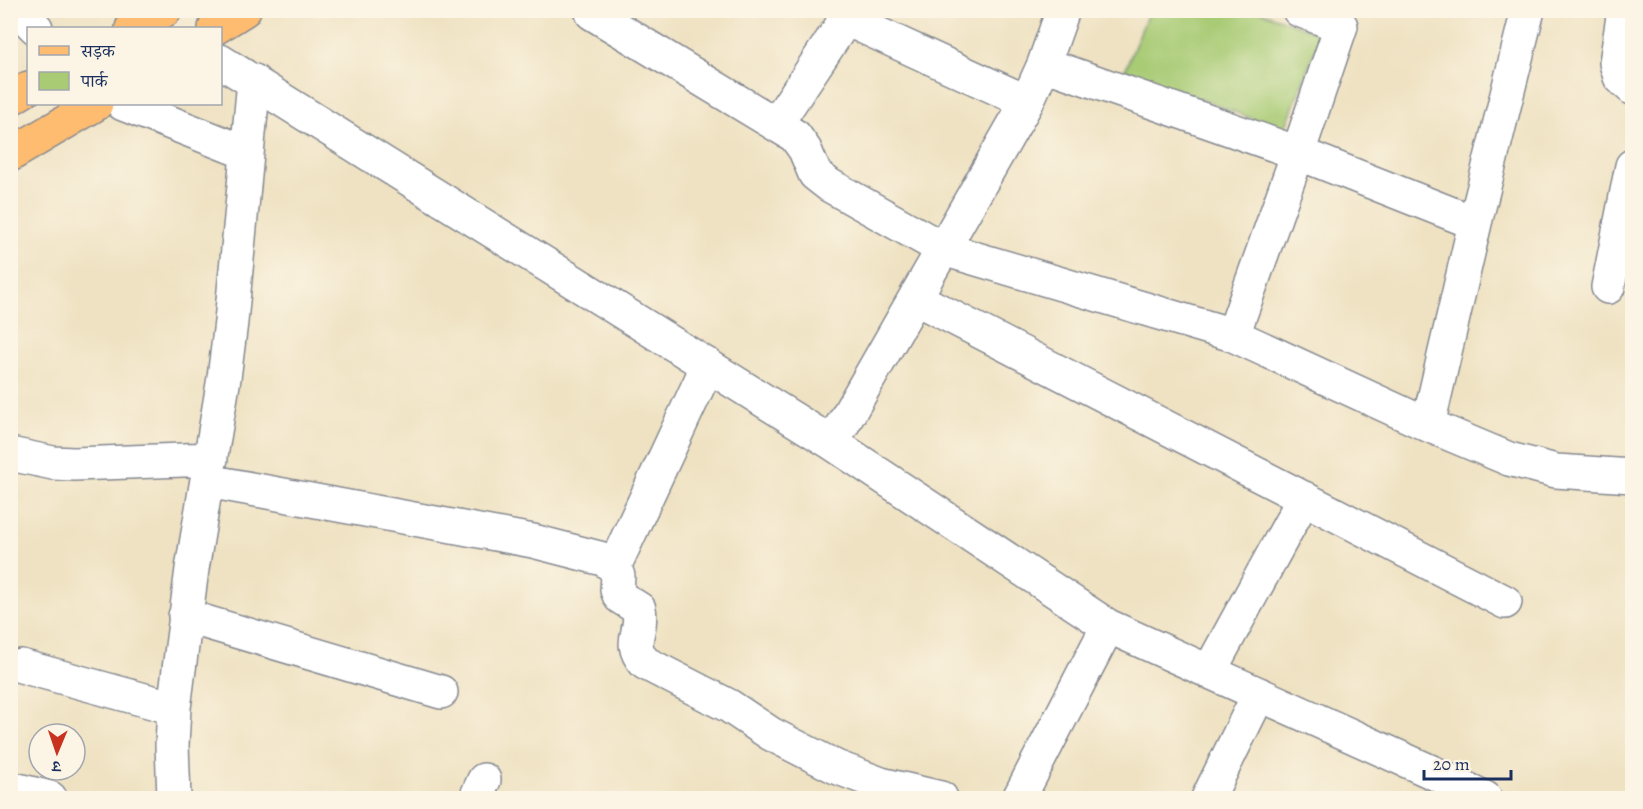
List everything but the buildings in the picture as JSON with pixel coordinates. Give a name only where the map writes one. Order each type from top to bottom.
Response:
[{"type":"main road","points":[[217,27],[244,10]]},
{"type":"main road","points":[[10,99],[27,89]]},
{"type":"main road","points":[[10,155],[94,105]]},
{"type":"street","points":[[18,10],[35,27]]},
{"type":"street","points":[[832,443],[1027,102],[1044,64],[1063,10]]},
{"type":"street","points":[[1233,335],[1344,18],[1299,10]]},
{"type":"street","points":[[1428,425],[1528,10]]},
{"type":"street","points":[[1624,10],[1616,63],[1620,77],[1632,88]]},
{"type":"street","points":[[592,13],[795,136],[805,150],[815,174],[829,185],[943,249],[1233,335],[1428,425],[1509,459],[1556,471],[1632,476]]},
{"type":"street","points":[[776,124],[843,15],[1027,102]]},
{"type":"street","points":[[222,62],[832,443],[1108,626],[1259,694],[1432,786],[1485,798]]},
{"type":"street","points":[[1044,64],[1298,153],[1475,223]]},
{"type":"street","points":[[174,798],[172,745],[174,708],[185,616],[224,378],[254,81]]},
{"type":"street","points":[[126,105],[247,153]]},
{"type":"street","points":[[1608,287],[1632,166]]},
{"type":"street","points":[[915,298],[1505,602]]},
{"type":"street","points":[[614,567],[708,365]]},
{"type":"street","points":[[10,454],[53,463],[209,470],[532,541],[603,560],[614,567],[618,576],[617,590],[620,597],[639,609],[640,618],[635,647],[645,663],[729,706],[771,734],[836,767],[881,784],[941,798]]},
{"type":"street","points":[[1209,672],[1304,498]]},
{"type":"street","points":[[185,616],[441,692]]},
{"type":"street","points":[[1019,798],[1108,626]]},
{"type":"street","points":[[21,666],[174,708]]},
{"type":"street","points":[[1208,798],[1259,694]]},
{"type":"street","points":[[10,788],[50,798]]},
{"type":"green space","points":[[1149,11],[1259,11],[1321,34],[1284,131],[1125,70]]}]
